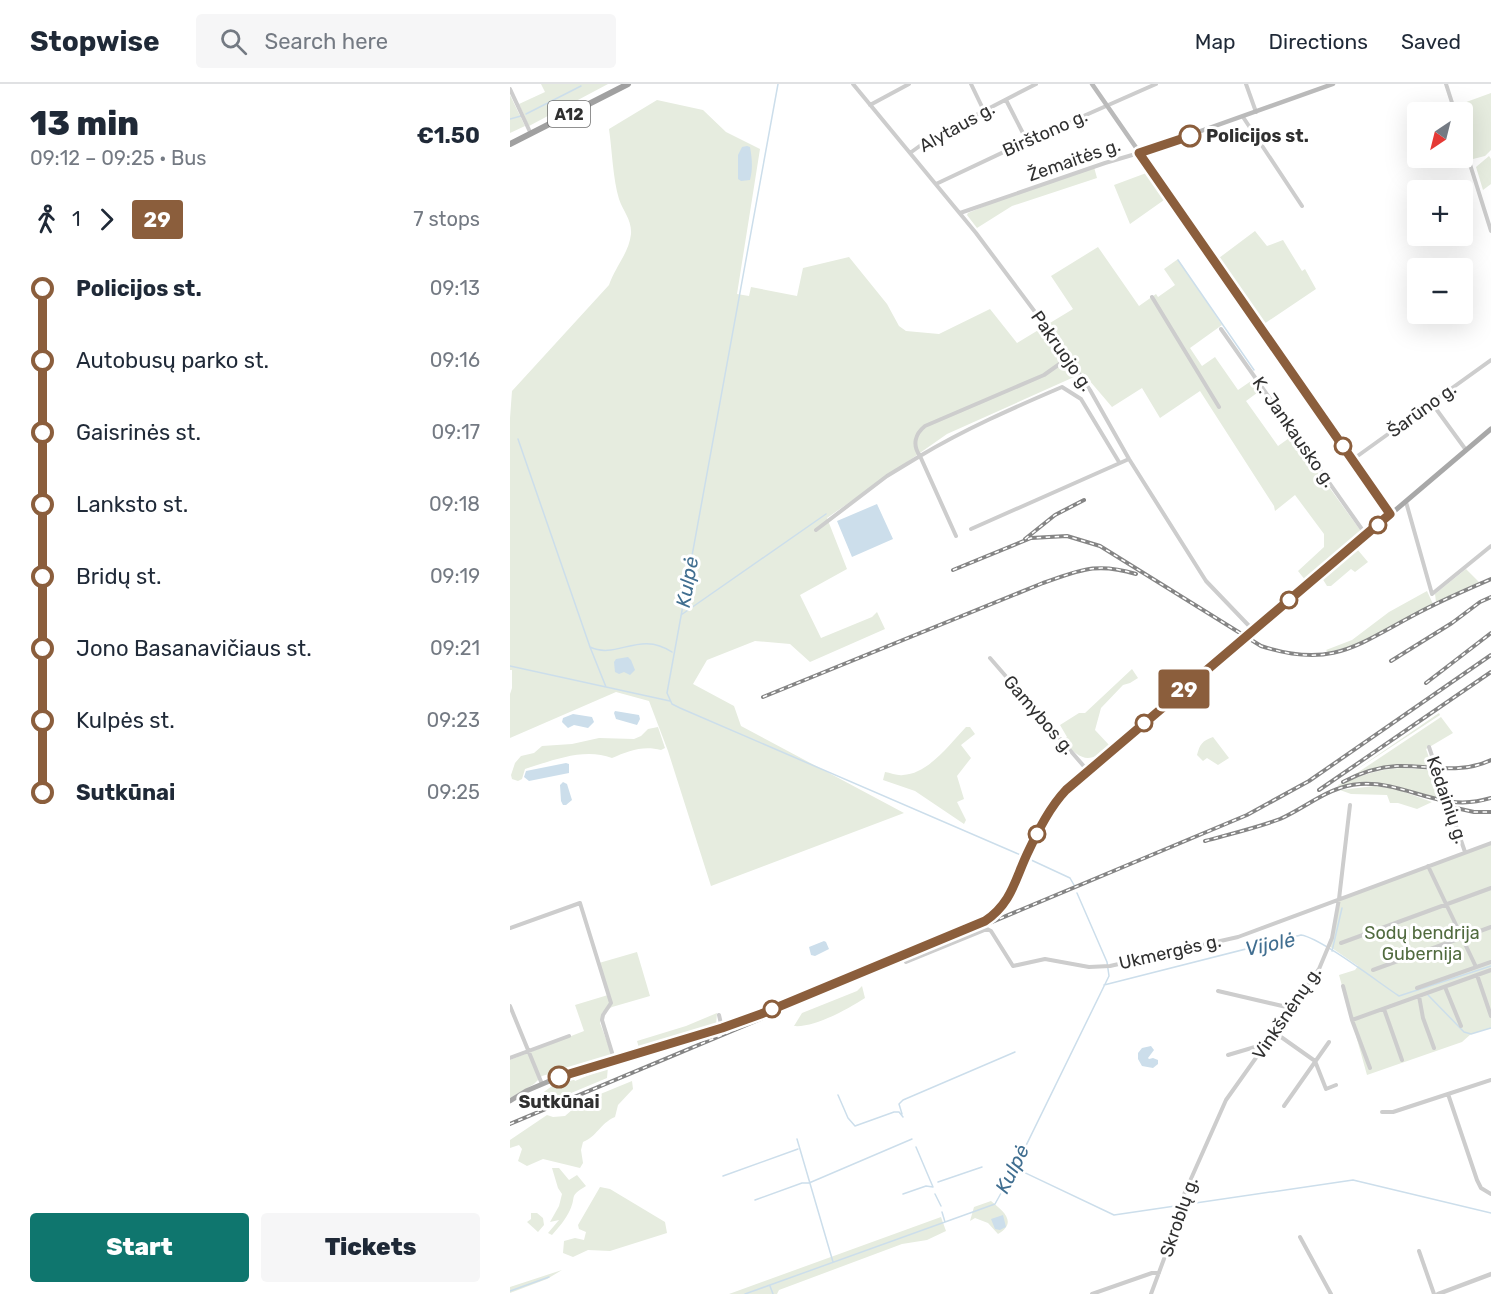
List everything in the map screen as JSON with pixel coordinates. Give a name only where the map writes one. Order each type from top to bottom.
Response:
[{"type":"highway","name":"A12","points":[[510,144],[628,84]]},
{"type":"main road","points":[[1092,84],[1390,514]]},
{"type":"main road","name":"Žemaitės g.","points":[[1139,153],[1333,84]]},
{"type":"main road","points":[[510,1101],[542,1084],[614,1059],[722,1028],[761,1014],[985,921],[996,914],[1009,897],[1028,851],[1055,802],[1088,771],[1491,429]]},
{"type":"street","name":"Pakruojo g.","points":[[853,84],[960,213],[1068,358],[1090,390],[1129,459],[1206,581],[1253,630]]},
{"type":"street","points":[[870,105],[909,84]]},
{"type":"street","points":[[971,84],[984,111]]},
{"type":"street","name":"Alytaus g.","points":[[910,153],[928,140],[1036,84]]},
{"type":"street","name":"Birštono g.","points":[[936,184],[1156,84]]},
{"type":"street","points":[[1246,84],[1256,112]]},
{"type":"street","points":[[1446,84],[1452,102]]},
{"type":"street","points":[[510,89],[531,134]]},
{"type":"street","points":[[1006,100],[1027,141]]},
{"type":"street","points":[[1243,117],[1302,206]]},
{"type":"street","name":"Žemaitės g.","points":[[960,213],[1139,153]]},
{"type":"street","points":[[1471,168],[1491,231]]},
{"type":"street","points":[[1152,297],[1219,407]]},
{"type":"street","name":"K. Jankausko g.","points":[[1221,329],[1366,535]]},
{"type":"street","points":[[956,536],[915,447],[919,432],[925,426],[1044,375],[1068,358]]},
{"type":"street","name":"Šarūno g.","points":[[1352,460],[1491,360]]},
{"type":"street","points":[[816,530],[887,476],[951,437],[1062,387],[1081,399],[1119,462]]},
{"type":"street","points":[[1431,402],[1467,450]]},
{"type":"street","points":[[971,529],[1129,459]]},
{"type":"street","points":[[1406,501],[1432,594],[1491,546]]},
{"type":"street","name":"Gamybos g.","points":[[990,658],[1088,771]]},
{"type":"street","name":"Kėdainių g.","points":[[1429,747],[1465,852]]},
{"type":"street","name":"Vinkšnėnų g.","points":[[1209,1140],[1226,1100],[1319,969],[1328,948],[1334,931],[1339,899],[1350,805]]},
{"type":"street","name":"Ukmergės g.","points":[[906,962],[987,929],[991,931],[1013,966],[1045,959],[1089,967],[1108,967],[1238,937],[1491,843]]},
{"type":"street","points":[[1428,866],[1476,967]]},
{"type":"street","points":[[1341,943],[1491,888]]},
{"type":"street","points":[[510,928],[580,903],[611,1003],[602,1020],[614,1059]]},
{"type":"street","points":[[1373,970],[1491,927]]},
{"type":"street","points":[[1417,988],[1491,962]]},
{"type":"street","points":[[1352,1020],[1491,970]]},
{"type":"street","points":[[1477,975],[1491,1016]]},
{"type":"street","points":[[1343,986],[1352,1020],[1370,1068]]},
{"type":"street","points":[[1445,987],[1461,1026]]},
{"type":"street","points":[[1218,991],[1291,1008]]},
{"type":"street","points":[[1423,995],[1423,1018],[1434,1048]]},
{"type":"street","points":[[510,1006],[542,1084]]},
{"type":"street","points":[[1384,1009],[1402,1060]]},
{"type":"street","points":[[719,1015],[722,1028]]},
{"type":"street","points":[[1274,1032],[1315,1061],[1326,1089],[1336,1085]]},
{"type":"street","points":[[510,1058],[569,1036]]},
{"type":"street","points":[[1284,1106],[1329,1042]]},
{"type":"street","points":[[1228,1055],[1266,1044]]},
{"type":"street","points":[[1382,1112],[1393,1112],[1491,1080]]},
{"type":"street","points":[[1448,1094],[1477,1180],[1481,1188],[1491,1194]]},
{"type":"street","name":"Skroblų g.","points":[[1151,1294],[1182,1209],[1182,1199],[1209,1140]]},
{"type":"street","points":[[1300,1237],[1331,1294]]},
{"type":"street","points":[[1419,1251],[1434,1294]]},
{"type":"street","points":[[1092,1294],[1152,1273],[1159,1273]]},
{"type":"street","points":[[1438,1294],[1491,1274]]},
{"type":"green space","points":[[541,84],[608,84],[529,126],[519,104],[545,92]]},
{"type":"green space","points":[[1491,93],[1491,150],[1485,156],[1473,159],[1473,102],[1466,102]]},
{"type":"green space","points":[[510,95],[525,126],[510,133]]},
{"type":"green space","points":[[657,100],[703,110],[726,132],[760,149],[737,294],[749,296],[751,287],[797,296],[803,268],[849,257],[887,304],[899,326],[906,331],[939,334],[990,309],[1017,343],[1073,309],[1051,276],[1098,247],[1139,306],[1175,285],[1164,269],[1178,259],[1222,325],[1190,348],[1202,366],[1215,357],[1238,390],[1254,379],[1261,390],[1246,401],[1278,446],[1292,436],[1363,534],[1306,581],[1298,571],[1324,547],[1324,534],[1295,495],[1275,511],[1274,506],[1200,391],[1160,418],[1142,388],[1112,407],[1083,373],[947,434],[827,518],[847,569],[800,595],[821,638],[872,617],[877,612],[885,629],[810,662],[790,644],[755,641],[707,660],[693,684],[734,706],[741,726],[904,813],[711,886],[668,751],[649,701],[616,692],[510,738],[512,670],[510,670],[510,418],[512,391],[609,285],[625,254],[630,241],[631,229],[617,191],[609,129]]},
{"type":"green space","points":[[1489,156],[1491,184],[1483,190],[1476,167]]},
{"type":"green space","points":[[1094,167],[1097,178],[1012,206],[977,228],[967,215],[1007,197]]},
{"type":"green space","points":[[1149,172],[1159,186],[1164,200],[1130,224],[1114,185]]},
{"type":"green space","points":[[1255,231],[1267,246],[1283,240],[1302,271],[1305,269],[1316,289],[1264,324],[1219,258]]},
{"type":"green space","points":[[1357,549],[1368,562],[1355,572],[1351,569],[1331,586],[1327,586],[1322,578]]},
{"type":"green space","points":[[1466,569],[1479,582],[1436,602],[1435,594]]},
{"type":"green space","points":[[1427,591],[1433,604],[1353,646],[1328,652],[1326,650],[1352,640],[1389,612]]},
{"type":"green space","points":[[1132,669],[1138,678],[1123,685],[1101,708],[1095,730],[1110,746],[1090,758],[1080,756],[1062,741],[1067,737],[1060,725],[1079,713],[1085,713]]},
{"type":"green space","points":[[1439,713],[1440,715],[1350,774]]},
{"type":"green space","points":[[1441,717],[1453,733],[1426,749],[1432,766],[1393,765],[1354,775]]},
{"type":"green space","points":[[658,727],[665,748],[661,750],[642,748],[612,758],[590,754],[568,756],[525,769],[522,779],[518,781],[512,779],[515,763],[521,756],[534,753],[542,746],[572,744],[599,738],[634,739],[648,729]]},
{"type":"green space","points":[[966,727],[970,727],[975,734],[961,745],[971,758],[957,776],[964,799],[957,802],[966,820],[964,824],[915,791],[883,780],[885,772],[901,775],[912,773],[930,764]]},
{"type":"green space","points":[[1213,737],[1229,758],[1218,765],[1207,758],[1203,761],[1197,755],[1202,743]]},
{"type":"green space","points":[[1401,768],[1434,770],[1444,797],[1438,799],[1401,787],[1377,783],[1339,787],[1338,785],[1369,774]]},
{"type":"green space","points":[[1375,786],[1396,789],[1432,802],[1417,809],[1390,803],[1387,795],[1351,794],[1340,790]]},
{"type":"green space","name":"Sodų bendrija Gubernija","points":[[1491,843],[1491,1028],[1471,1034],[1462,1042],[1367,1075],[1339,975],[1355,970],[1358,966],[1329,946],[1339,899]]},
{"type":"green space","points":[[637,952],[650,996],[612,1007],[602,1013],[600,1023],[612,1055],[542,1076],[534,1084],[510,1098],[510,1060],[584,1031],[575,1005],[608,995],[599,963]]},
{"type":"green space","points":[[862,986],[865,998],[821,1021],[794,1026],[802,1013],[857,991]]},
{"type":"green space","points":[[717,1013],[716,1026],[639,1048],[637,1041],[686,1026]]},
{"type":"green space","points":[[608,1067],[607,1078],[552,1101],[528,1107],[526,1105],[565,1079],[572,1076],[575,1081]]},
{"type":"green space","points":[[632,1081],[633,1089],[618,1105],[615,1117],[583,1142],[581,1150],[583,1163],[580,1168],[543,1159],[527,1166],[518,1161],[522,1149],[519,1145],[510,1148],[510,1140],[547,1115],[565,1116],[581,1102]]},
{"type":"green space","points":[[552,1168],[559,1168],[569,1180],[577,1175],[586,1186],[575,1194],[568,1213],[552,1235],[548,1233],[559,1220],[550,1222],[559,1206],[562,1194]]},
{"type":"green space","points":[[600,1187],[610,1189],[665,1222],[667,1233],[610,1251],[588,1250],[573,1257],[563,1253],[564,1241],[575,1238],[584,1240],[586,1232],[579,1229],[578,1225]]},
{"type":"green space","points":[[991,1201],[1004,1213],[1008,1221],[1004,1230],[998,1234],[988,1223],[975,1218],[970,1221],[974,1207]]},
{"type":"green space","points":[[531,1213],[537,1213],[543,1218],[544,1225],[538,1232],[527,1222],[531,1219]]},
{"type":"green space","points":[[941,1217],[946,1231],[927,1240],[902,1244],[779,1290],[777,1294],[729,1294]]},
{"type":"green space","points":[[562,1270],[547,1279],[510,1293],[510,1287]]},
{"type":"water","points":[[742,147],[750,147],[751,176],[750,180],[741,181],[738,179],[738,155]]},
{"type":"water","points":[[877,504],[893,539],[852,557],[837,521]]},
{"type":"water","points":[[628,657],[635,670],[630,675],[615,672],[616,659]]},
{"type":"water","points":[[615,711],[639,715],[640,719],[637,725],[616,719]]},
{"type":"water","points":[[573,714],[592,717],[594,722],[588,728],[574,725],[568,728],[562,722],[563,718]]},
{"type":"water","points":[[569,764],[569,773],[529,781],[524,777],[526,771]]},
{"type":"water","points":[[563,782],[567,784],[572,800],[566,805],[563,805],[561,801],[560,785]]},
{"type":"water","points":[[824,941],[829,949],[815,956],[811,955],[809,947]]},
{"type":"water","points":[[1151,1046],[1154,1050],[1148,1058],[1158,1060],[1158,1064],[1153,1068],[1142,1066],[1138,1059],[1138,1053],[1142,1048]]},
{"type":"water","points":[[1003,1215],[1006,1227],[1000,1230],[995,1229],[991,1219]]},
{"type":"waterway","name":"Kulpė","points":[[778,84],[667,693],[672,704],[680,708],[1023,856]]},
{"type":"waterway","points":[[526,114],[581,86]]},
{"type":"waterway","points":[[510,119],[521,116]]},
{"type":"waterway","points":[[1178,260],[1254,370]]},
{"type":"waterway","points":[[518,439],[606,687]]},
{"type":"waterway","points":[[681,615],[826,514]]},
{"type":"waterway","points":[[590,647],[610,650],[649,644],[672,652]]},
{"type":"waterway","points":[[510,666],[670,701]]},
{"type":"waterway","name":"Kulpė","points":[[1029,859],[1070,878],[1074,885]]},
{"type":"waterway","name":"Kulpė","points":[[745,1294],[995,1204],[1109,976],[1107,962],[1077,893]]},
{"type":"waterway","points":[[1332,951],[1342,908]]},
{"type":"waterway","name":"Vijolė","points":[[1104,985],[1301,935],[1336,952],[1399,996],[1491,966]]},
{"type":"waterway","points":[[1428,995],[1464,1032],[1471,1034],[1491,1028]]},
{"type":"waterway","points":[[902,1114],[899,1104],[903,1100],[1015,1052]]},
{"type":"waterway","points":[[838,1095],[848,1118],[855,1126],[894,1112],[899,1112],[903,1117]]},
{"type":"waterway","points":[[797,1139],[833,1262]]},
{"type":"waterway","points":[[755,1200],[802,1183],[809,1183],[912,1139]]},
{"type":"waterway","points":[[903,1194],[926,1186],[933,1187],[916,1147]]},
{"type":"waterway","points":[[723,1176],[798,1149]]},
{"type":"waterway","points":[[938,1182],[982,1167]]},
{"type":"waterway","points":[[1015,1168],[1114,1215],[1353,1180],[1491,1213]]},
{"type":"waterway","points":[[935,1194],[941,1206]]},
{"type":"waterway","points":[[942,1212],[945,1222]]},
{"type":"waterway","points":[[510,1291],[549,1277]]},
{"type":"waterway","points":[[770,1286],[773,1294]]},
{"type":"railway","points":[[1025,539],[1055,515],[1084,500]]},
{"type":"railway","points":[[953,570],[1031,538],[1067,536],[1100,546],[1261,646],[1286,653],[1307,655],[1326,654],[1360,644],[1434,605],[1491,579]]},
{"type":"railway","points":[[763,697],[1068,574],[1099,568],[1136,574]]},
{"type":"railway","points":[[1391,661],[1491,597]]},
{"type":"railway","points":[[1426,683],[1491,633]]},
{"type":"railway","points":[[510,1124],[1247,815],[1309,781],[1491,655]]},
{"type":"railway","points":[[1319,790],[1491,672]]},
{"type":"railway","points":[[1343,782],[1369,771],[1390,767],[1456,768],[1479,765],[1491,760]]},
{"type":"railway","points":[[1205,841],[1280,819],[1328,793],[1360,784],[1394,787],[1440,800],[1456,802],[1473,802],[1491,798]]},
{"type":"railway","points":[[1456,808],[1474,812],[1491,812]]},
{"type":"bus line","name":"29","points":[[559,1077],[761,1014],[985,921],[996,914],[1009,897],[1028,851],[1055,802],[1066,790],[1390,514],[1139,153],[1190,136]]},
{"type":"place","name":"Policijos st.","points":[[1190,136]]},
{"type":"place","name":"Sutkūnai","points":[[559,1077]]}]
